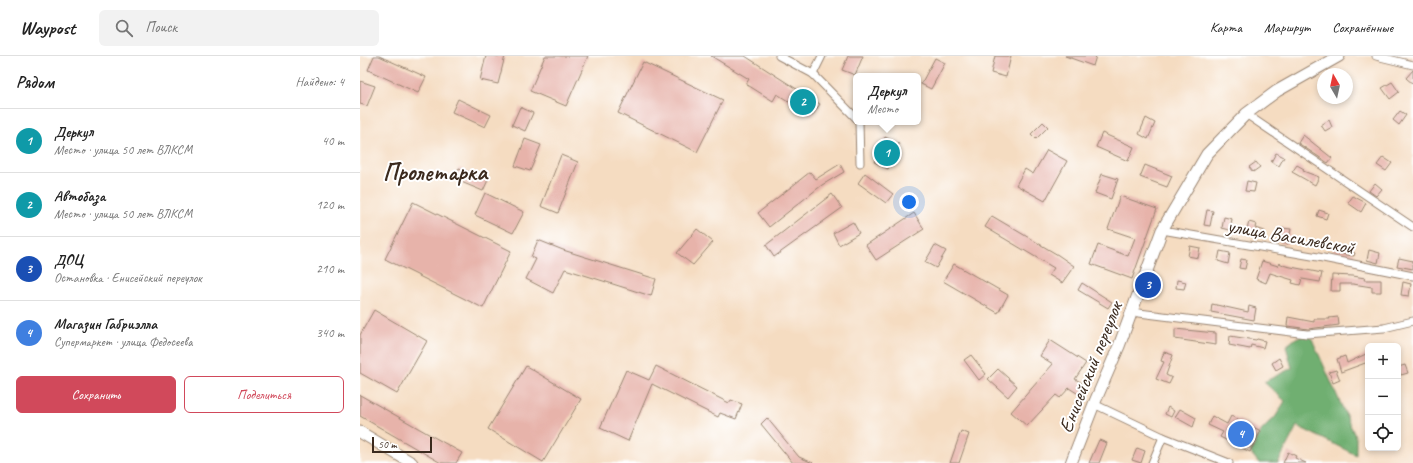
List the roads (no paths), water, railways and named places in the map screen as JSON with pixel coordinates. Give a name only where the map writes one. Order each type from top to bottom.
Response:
[{"type":"main road","name":"Енисейский переулок","points":[[1071,463],[1119,346],[1162,230],[1207,154],[1246,114],[1277,91],[1339,56]]},
{"type":"main road","points":[[360,432],[412,463]]},
{"type":"street","points":[[779,56],[813,74],[853,115]]},
{"type":"street","points":[[813,74],[822,56]]},
{"type":"street","points":[[1376,56],[1413,65]]},
{"type":"street","points":[[1246,114],[1413,227]]},
{"type":"street","points":[[859,125],[860,164]]},
{"type":"street","name":"улица Василевской","points":[[1162,230],[1318,257],[1413,276]]},
{"type":"street","points":[[1131,312],[1306,334],[1384,328],[1413,321]]},
{"type":"street","points":[[1094,404],[1214,460],[1230,463]]},
{"type":"street","points":[[1152,463],[1163,437]]},
{"type":"place","name":"Автобаза","points":[[803,102]]},
{"type":"place","name":"Деркул","points":[[887,153]]},
{"type":"place","name":"ДОЦ","points":[[1148,285]]},
{"type":"place","name":"Магазин Габриэлла","points":[[1241,434]]},
{"type":"district","name":"Пролетарка","points":[[435,172]]}]
